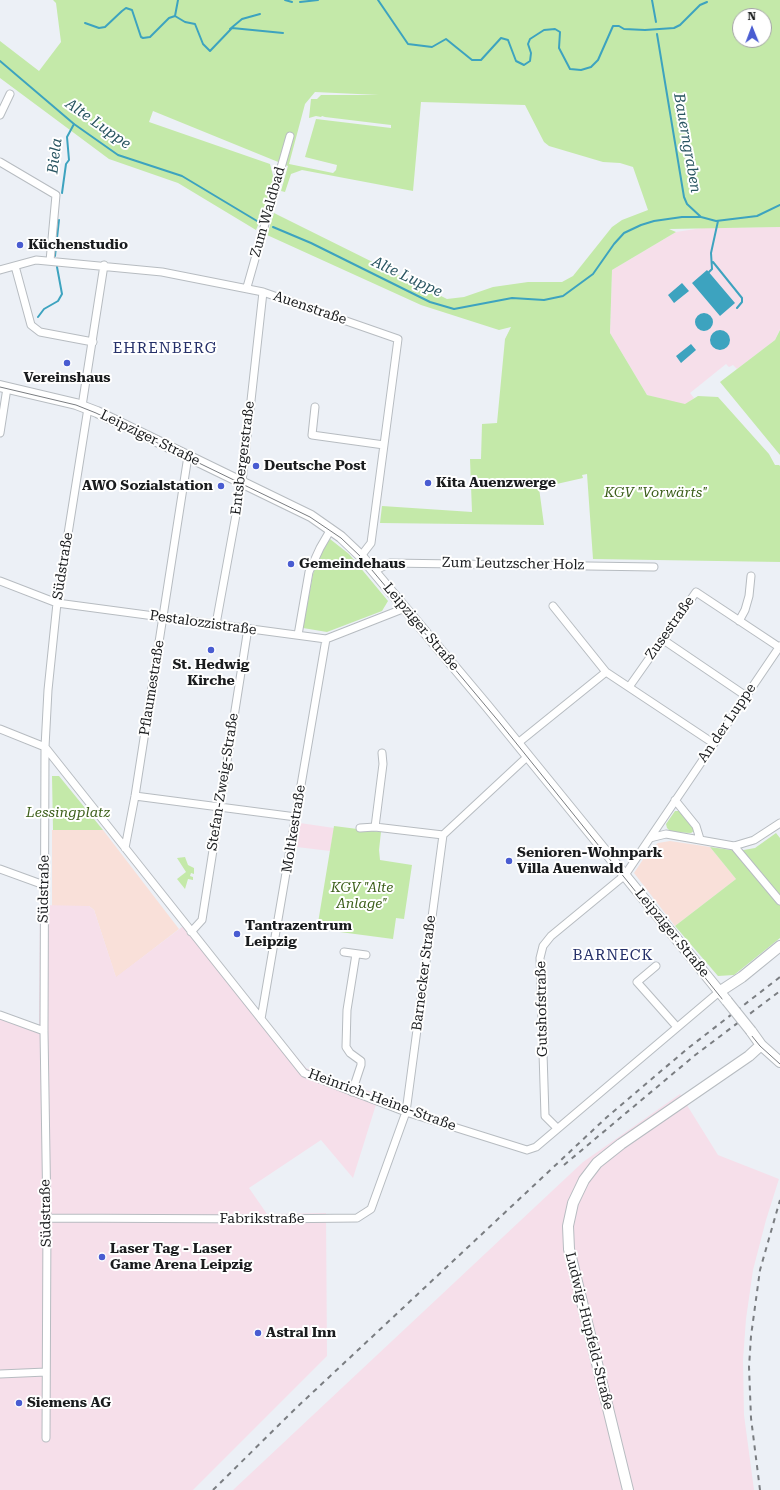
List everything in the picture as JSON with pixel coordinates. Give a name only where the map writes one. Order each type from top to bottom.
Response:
[{"type":"street","points":[[0,116],[10,94]]},
{"type":"street","name":"Zum Waldbad","points":[[247,288],[262,230],[290,136]]},
{"type":"street","points":[[0,162],[56,195],[50,261]]},
{"type":"street","name":"Auenstraße","points":[[0,270],[36,260],[104,265],[162,272],[263,292],[398,339],[371,543],[361,556]]},
{"type":"street","name":"Südstraße","points":[[46,1438],[47,1218],[44,1031],[45,747],[48,690],[57,603],[85,407],[92,342],[104,265]]},
{"type":"street","points":[[15,266],[31,325],[40,332],[92,342]]},
{"type":"street","name":"Entsbergerstraße","points":[[216,624],[242,482],[261,298],[263,292]]},
{"type":"street","points":[[0,433],[4,387]]},
{"type":"street","name":"Leipziger Straße","points":[[4,387],[85,407],[311,516],[331,529],[361,556],[405,608],[518,743],[761,1045],[780,1062]]},
{"type":"street","points":[[315,408],[312,435],[384,445]]},
{"type":"street","name":"Pflaumestraße","points":[[125,848],[135,796],[188,456]]},
{"type":"street","points":[[298,635],[309,572],[331,529]]},
{"type":"street","name":"Zum Leutzscher Holz","points":[[374,572],[390,563],[654,567]]},
{"type":"street","points":[[739,621],[745,610],[749,596],[751,576]]},
{"type":"street","name":"Pestalozzistraße","points":[[0,581],[57,603],[326,639],[405,608]]},
{"type":"street","name":"Zusestraße","points":[[629,687],[696,592],[780,647]]},
{"type":"street","points":[[552,606],[606,672],[713,743]]},
{"type":"street","name":"Stefan-Zweig-Straße","points":[[191,932],[202,920],[248,628]]},
{"type":"street","name":"Moltkestraße","points":[[261,1019],[326,639]]},
{"type":"street","points":[[662,639],[746,696]]},
{"type":"street","name":"An der Luppe","points":[[650,838],[713,743],[780,647]]},
{"type":"street","points":[[518,743],[606,672]]},
{"type":"street","name":"Heinrich-Heine-Straße","points":[[0,729],[45,747],[304,1073],[406,1112],[527,1150],[536,1147],[719,992]]},
{"type":"street","points":[[375,827],[383,764],[382,753]]},
{"type":"street","points":[[360,828],[375,827],[443,835],[528,756]]},
{"type":"street","points":[[135,796],[296,817]]},
{"type":"street","points":[[675,800],[696,826],[700,839]]},
{"type":"street","points":[[650,838],[666,834],[734,846],[754,840],[780,823]]},
{"type":"street","name":"Barnecker Straße","points":[[406,1112],[443,835]]},
{"type":"street","name":"Gutshofstraße","points":[[557,1128],[545,1116],[540,958],[543,946],[551,936],[625,875],[650,838]]},
{"type":"street","points":[[734,846],[780,901]]},
{"type":"street","points":[[0,869],[44,885]]},
{"type":"street","points":[[719,992],[742,977],[780,946]]},
{"type":"street","points":[[344,952],[366,955]]},
{"type":"street","points":[[352,1092],[361,1065],[361,1061],[350,1053],[346,1047],[347,1010],[356,954]]},
{"type":"street","points":[[656,966],[637,982],[677,1027]]},
{"type":"street","points":[[0,1015],[44,1031]]},
{"type":"street","name":"Ludwig-Hupfeld-Straße","points":[[628,1490],[568,1249],[568,1226],[573,1203],[584,1180],[602,1159],[749,1056],[761,1045]]},
{"type":"street","name":"Fabrikstraße","points":[[47,1218],[357,1218],[370,1209],[406,1112]]},
{"type":"street","points":[[0,1374],[46,1372]]},
{"type":"shaded area","points":[[780,227],[780,329],[775,340],[737,369],[733,365],[729,367],[726,364],[690,393],[694,398],[685,405],[647,395],[610,333],[612,270],[676,232],[702,228]]},
{"type":"shaded area","points":[[300,823],[334,828],[330,851],[297,847]]},
{"type":"shaded area","points":[[52,830],[103,830],[179,929],[116,978],[94,910],[89,906],[52,906]]},
{"type":"shaded area","points":[[670,841],[710,847],[736,879],[675,926],[634,873],[648,852],[658,843]]},
{"type":"shaded area","points":[[40,905],[89,906],[94,910],[116,977],[186,924],[306,1068],[379,1095],[353,1178],[321,1140],[249,1188],[267,1214],[326,1213],[327,1356],[193,1490],[0,1490],[0,1011],[39,1025]]},
{"type":"shaded area","points":[[680,1094],[718,1155],[779,1179],[766,1220],[753,1270],[746,1319],[743,1360],[744,1415],[754,1490],[233,1490],[583,1162]]},
{"type":"green space","name":"KGV \"Vorwärts\"","points":[[53,0],[780,0],[780,227],[669,229],[676,232],[612,270],[610,333],[647,395],[685,404],[698,396],[718,397],[769,454],[775,465],[780,466],[780,562],[593,559],[587,474],[582,475],[583,478],[539,488],[544,525],[380,523],[382,506],[472,512],[470,459],[481,459],[482,424],[497,423],[505,339],[511,327],[499,330],[421,305],[267,235],[274,213],[447,299],[464,297],[493,287],[528,282],[562,282],[573,276],[612,227],[622,220],[648,210],[633,167],[620,163],[603,162],[549,146],[544,142],[525,105],[421,102],[413,191],[302,170],[291,174],[285,192],[281,191],[288,166],[153,111],[149,122],[270,164],[274,179],[266,206],[256,230],[178,183],[109,159],[0,78],[0,41],[39,71],[61,42],[56,3]],"holes":[[[315,92],[379,95],[321,95],[317,99],[311,99],[309,118],[322,116],[391,125],[391,128],[316,119],[305,157],[337,165],[336,170],[333,173],[289,164],[305,104]]]},
{"type":"green space","points":[[780,330],[780,455],[720,382],[775,340]]},
{"type":"green space","points":[[330,539],[349,554],[388,601],[382,611],[327,632],[303,628],[313,574],[321,554]]},
{"type":"green space","name":"Lessingplatz","points":[[52,776],[59,776],[103,830],[53,830]]},
{"type":"green space","points":[[675,811],[680,811],[694,831],[691,833],[671,832],[667,828],[666,824]]},
{"type":"green space","name":"KGV \"Alte Anlage\"","points":[[334,826],[381,832],[379,850],[380,860],[412,865],[404,919],[396,918],[393,939],[317,929]]},
{"type":"green space","points":[[776,833],[780,838],[780,938],[734,975],[718,976],[675,926],[736,879],[710,847],[738,851],[755,848]]},
{"type":"green space","points":[[185,857],[188,865],[194,868],[194,874],[191,873],[190,876],[193,877],[193,880],[188,879],[185,889],[177,879],[186,872],[177,858]]},
{"type":"water","points":[[707,270],[735,303],[720,316],[692,283]]},
{"type":"water","points":[[682,283],[689,291],[674,303],[668,295]]},
{"type":"water","points":[[700,313],[708,313],[713,318],[711,329],[708,331],[700,331],[695,326],[695,318]]},
{"type":"water","points":[[720,330],[727,333],[730,340],[727,347],[720,350],[713,347],[710,340],[713,333]]},
{"type":"water","points":[[691,344],[696,350],[681,363],[676,356]]},
{"type":"waterway","points":[[175,16],[178,0]]},
{"type":"waterway","points":[[285,0],[292,2]]},
{"type":"waterway","points":[[300,2],[318,0]]},
{"type":"waterway","points":[[378,0],[408,44],[432,47],[446,39],[472,60],[481,60],[501,38],[508,40],[516,61],[524,65],[530,61],[531,53],[528,44],[530,39],[544,30],[555,29],[560,32],[559,48],[570,69],[581,70],[591,67],[598,60],[613,26],[619,26],[624,29],[645,30],[674,28],[680,25],[700,5],[707,2]]},
{"type":"waterway","name":"Bauerngraben","points":[[652,0],[656,22]]},
{"type":"waterway","points":[[85,23],[99,28],[105,27],[126,8],[132,10],[141,37],[143,38],[150,37],[169,18],[175,16],[185,22],[195,24],[203,44],[210,51],[232,28],[283,33]]},
{"type":"waterway","points":[[230,29],[242,19],[260,14]]},
{"type":"waterway","name":"Bauerngraben","points":[[657,34],[684,197],[687,204],[701,217],[716,221],[757,216],[780,205]]},
{"type":"waterway","name":"Alte Luppe","points":[[0,61],[74,124],[118,155],[182,176],[257,221]]},
{"type":"waterway","name":"Biela","points":[[62,193],[66,164],[69,160],[67,137],[74,124]]},
{"type":"waterway","name":"Alte Luppe","points":[[273,227],[311,243],[430,302],[454,309],[512,298],[544,300],[563,296],[593,274],[614,244],[624,233],[654,221],[682,217],[701,217]]},
{"type":"waterway","name":"Biela","points":[[55,256],[59,220]]},
{"type":"waterway","points":[[709,272],[712,269],[711,253],[718,221]]},
{"type":"waterway","points":[[713,262],[742,298],[742,302],[737,308]]},
{"type":"waterway","name":"Biela","points":[[38,317],[44,309],[58,301],[62,294],[57,267]]},
{"type":"tram line","points":[[0,387],[76,405],[96,413],[310,517],[341,538],[361,557],[500,723],[760,1046],[780,1064]]},
{"type":"railway","points":[[213,1490],[295,1409],[607,1117],[687,1049],[780,977]]},
{"type":"railway","points":[[564,1165],[694,1056],[780,991]]},
{"type":"railway","points":[[760,1490],[751,1418],[749,1367],[751,1336],[760,1270],[780,1200]]},
{"type":"place","name":"Küchenstudio","points":[[20,245]]},
{"type":"place","name":"Vereinshaus","points":[[67,363]]},
{"type":"place","name":"Deutsche Post","points":[[256,466]]},
{"type":"place","name":"Kita Auenzwerge","points":[[428,483]]},
{"type":"place","name":"AWO Sozialstation","points":[[221,486]]},
{"type":"place","name":"Gemeindehaus","points":[[291,564]]},
{"type":"place","name":"St. Hedwig Kirche","points":[[211,650]]},
{"type":"place","name":"Senioren-Wohnpark Villa Auenwald","points":[[509,861]]},
{"type":"place","name":"Tantrazentrum Leipzig","points":[[237,934]]},
{"type":"place","name":"Laser Tag - Laser Game Arena Leipzig","points":[[102,1257]]},
{"type":"place","name":"Astral Inn","points":[[258,1333]]},
{"type":"place","name":"Siemens AG","points":[[19,1403]]},
{"type":"district","name":"EHRENBERG","points":[[165,349]]},
{"type":"district","name":"BARNECK","points":[[613,956]]}]
